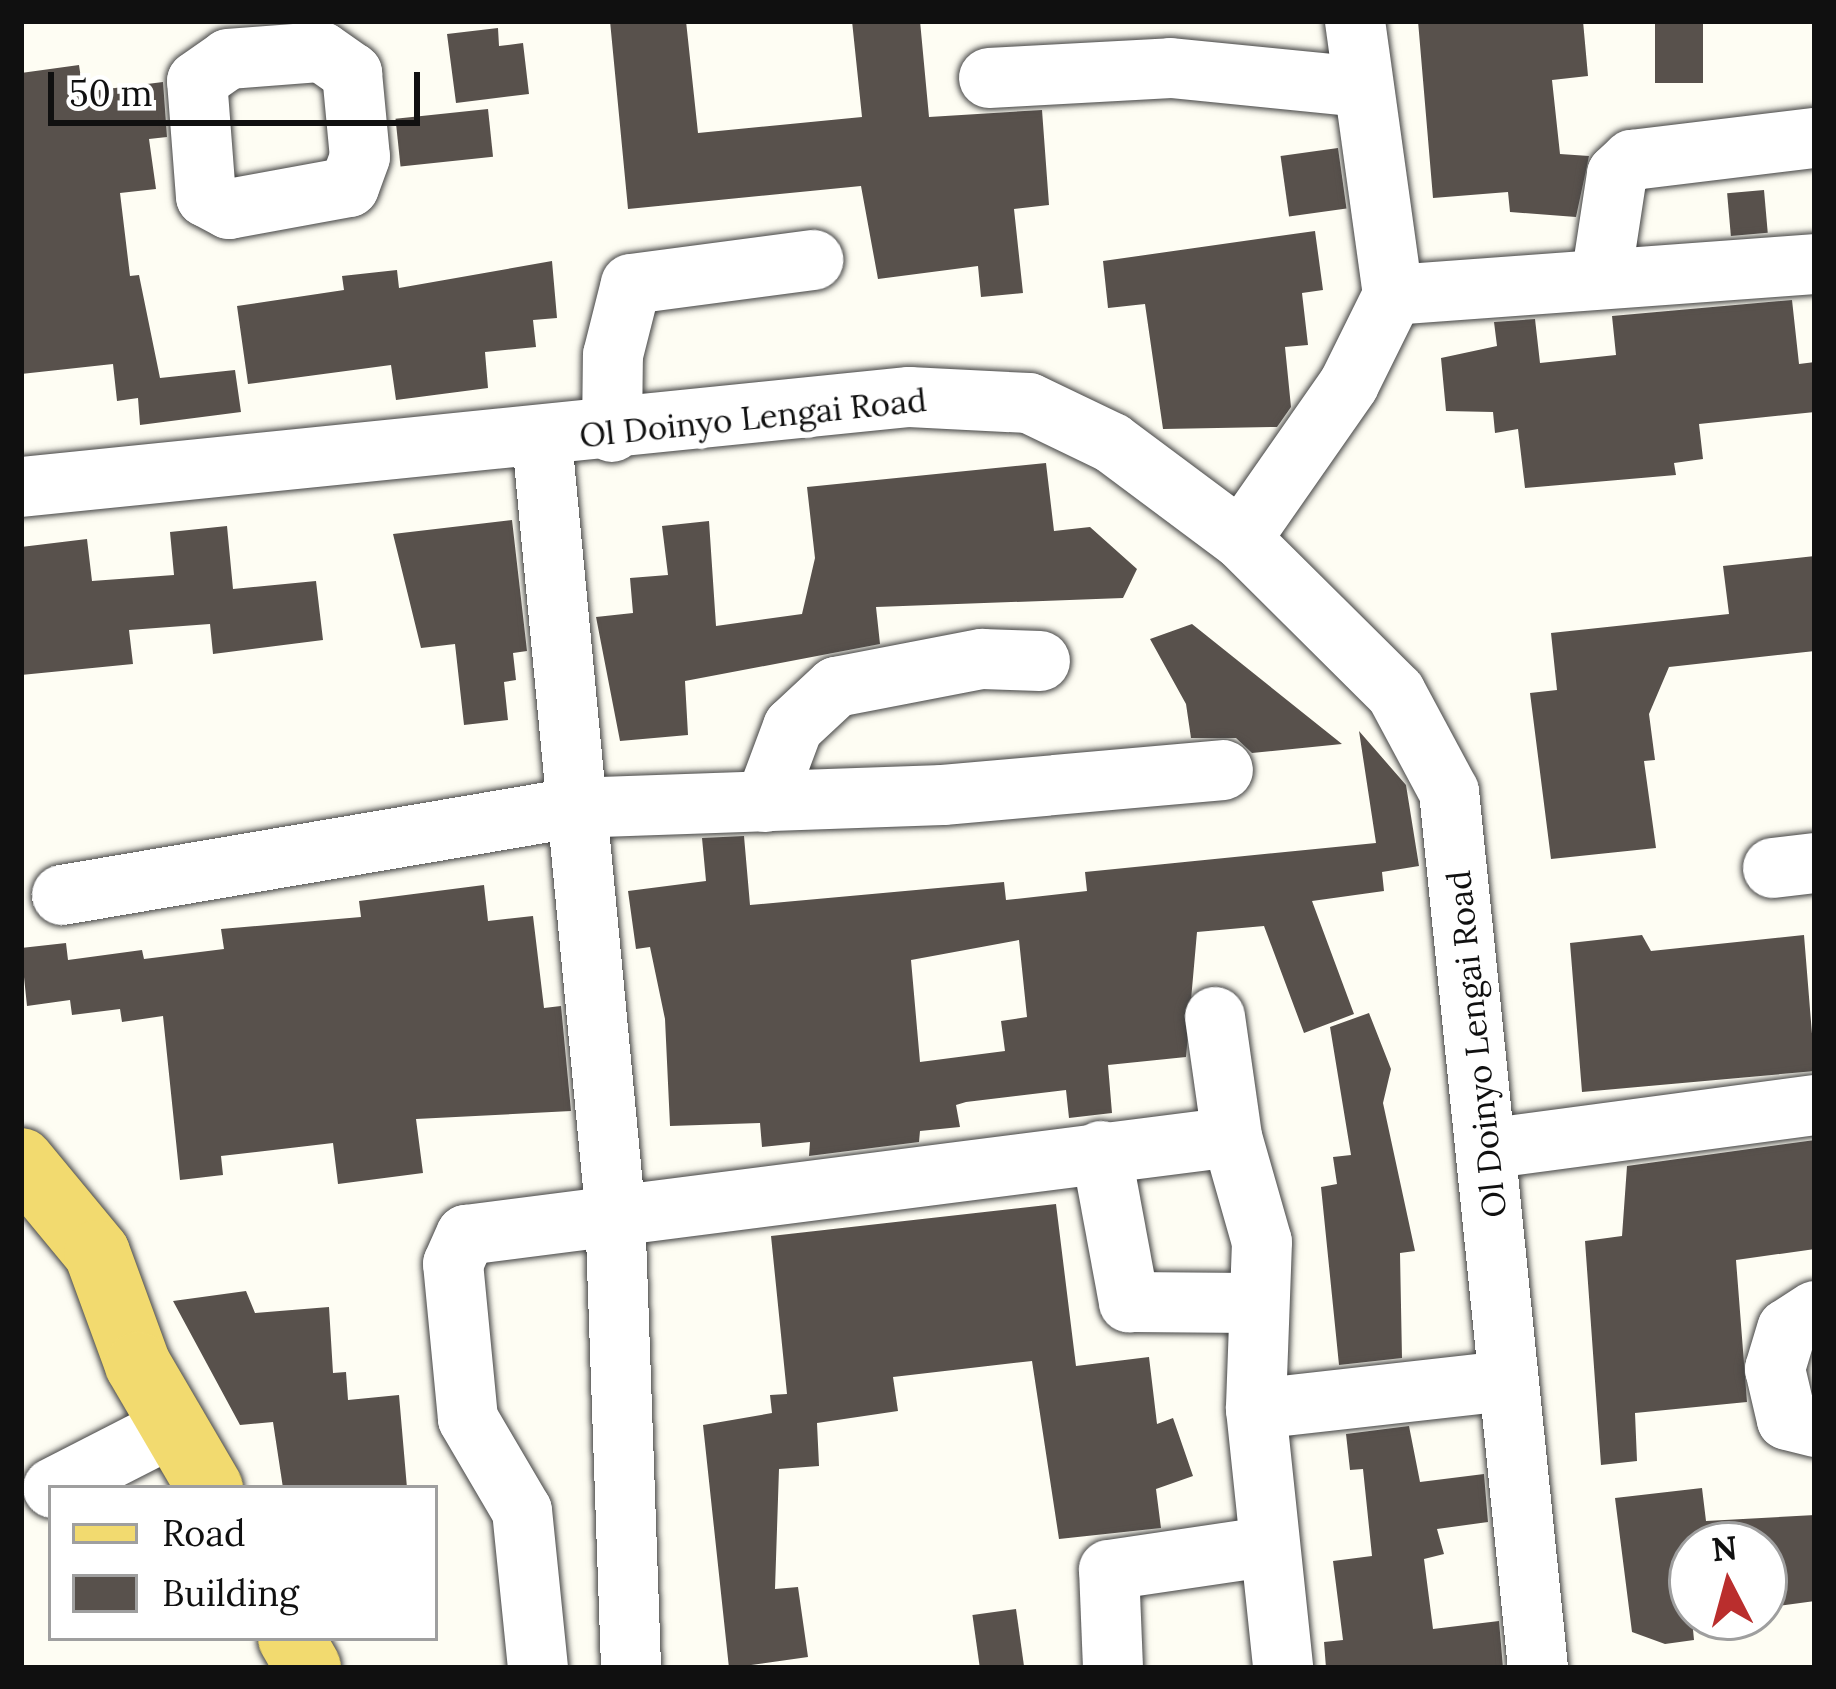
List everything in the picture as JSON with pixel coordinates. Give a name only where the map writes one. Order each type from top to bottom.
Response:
[{"type":"main road","points":[[21,1161],[97,1253],[138,1365],[208,1485]]},
{"type":"main road","points":[[293,1641],[308,1668]]},
{"type":"street","points":[[1241,539],[1348,384],[1393,296],[1354,21]]},
{"type":"street","points":[[989,78],[1172,68],[1363,88]]},
{"type":"street","points":[[1601,279],[1617,174],[1633,160],[1815,138]]},
{"type":"street","points":[[613,432],[613,355],[631,284],[814,260]]},
{"type":"street","points":[[1393,296],[1815,264]]},
{"type":"street","name":"Ol Doinyo Lengai Road","points":[[21,488],[542,440],[909,397],[1029,403],[1112,443],[1241,539],[1396,693],[1428,740],[1449,792],[1493,1148],[1505,1381],[1538,1668]]},
{"type":"street","points":[[542,440],[572,808],[615,1208],[631,1668]]},
{"type":"street","points":[[765,802],[793,727],[836,687],[982,659],[1040,661]]},
{"type":"street","points":[[62,895],[572,808],[765,802],[1223,770]]},
{"type":"street","points":[[1214,1017],[1232,1137],[1259,1213],[1252,1303],[1256,1409],[1265,1547],[1283,1668]]},
{"type":"street","points":[[1493,1148],[1815,1106]]},
{"type":"street","points":[[538,1668],[522,1510],[468,1419],[454,1249],[482,1228],[615,1208],[1232,1137]]},
{"type":"street","points":[[1101,1151],[1129,1302],[1252,1303]]},
{"type":"street","points":[[1815,1311],[1787,1329],[1775,1369],[1786,1420],[1815,1427]]},
{"type":"street","points":[[1256,1409],[1505,1381]]},
{"type":"street","points":[[60,1485],[176,1425]]},
{"type":"street","points":[[1113,1668],[1109,1570],[1265,1547]]},
{"type":"building","points":[[610,21],[686,21],[698,133],[862,117],[852,21],[920,21],[929,117],[1042,110],[1049,205],[1014,209],[1023,293],[981,297],[978,266],[878,279],[861,186],[628,209]]},
{"type":"building","points":[[1418,21],[1583,21],[1588,76],[1552,80],[1560,154],[1589,156],[1576,217],[1510,212],[1508,192],[1433,198]]},
{"type":"building","points":[[1655,21],[1703,21],[1703,83],[1655,83]]},
{"type":"building","points":[[498,28],[499,46],[523,43],[529,94],[456,103],[447,34]]},
{"type":"building","points":[[79,65],[83,92],[163,82],[167,137],[149,139],[156,189],[120,193],[130,276],[139,275],[160,378],[235,370],[241,412],[140,425],[138,398],[117,401],[113,364],[21,374],[21,73]]},
{"type":"building","points":[[488,109],[493,157],[401,166],[396,119]]},
{"type":"building","points":[[1338,148],[1346,208],[1289,216],[1281,156]]},
{"type":"building","points":[[1764,190],[1768,233],[1731,236],[1727,193]]},
{"type":"building","points":[[1315,231],[1323,290],[1302,293],[1308,345],[1285,347],[1291,407],[1277,427],[1163,429],[1145,304],[1108,308],[1103,261]]},
{"type":"building","points":[[552,261],[557,318],[533,320],[536,347],[485,352],[488,388],[396,400],[391,365],[248,384],[237,306],[344,290],[342,276],[397,270],[399,288]]},
{"type":"building","points":[[1792,300],[1799,364],[1815,362],[1815,412],[1699,424],[1703,459],[1674,463],[1676,475],[1525,488],[1518,429],[1495,433],[1493,412],[1446,411],[1441,358],[1497,346],[1494,322],[1535,319],[1540,363],[1616,355],[1612,316]]},
{"type":"building","points":[[1046,463],[1054,531],[1090,527],[1137,569],[1123,598],[876,607],[880,644],[685,681],[688,735],[620,741],[596,617],[633,613],[630,578],[668,575],[662,526],[709,521],[716,626],[802,614],[815,558],[807,487]]},
{"type":"building","points":[[512,520],[527,651],[513,653],[516,680],[504,682],[508,720],[464,725],[455,644],[421,648],[393,534]]},
{"type":"building","points":[[227,526],[233,589],[316,581],[323,640],[213,654],[210,624],[129,630],[133,664],[21,675],[21,547],[87,539],[92,581],[174,575],[170,532]]},
{"type":"building","points":[[1815,556],[1815,651],[1669,667],[1649,714],[1655,760],[1644,761],[1656,848],[1551,859],[1530,693],[1557,690],[1551,633],[1729,614],[1723,566]]},
{"type":"building","points":[[1192,624],[1342,744],[1252,753],[1236,738],[1191,738],[1186,704],[1150,639]]},
{"type":"building","points":[[1359,731],[1406,785],[1419,866],[1382,872],[1384,891],[1312,901],[1354,1014],[1304,1033],[1264,926],[1197,932],[1186,1057],[1108,1065],[1112,1113],[1069,1118],[1066,1090],[966,1102],[956,1105],[960,1127],[920,1131],[919,1142],[809,1156],[810,1142],[762,1147],[760,1123],[670,1126],[665,1019],[650,947],[636,949],[628,891],[706,881],[702,838],[744,836],[750,905],[1004,882],[1006,900],[1087,891],[1085,872],[1376,843]],"holes":[[[1019,940],[1027,1017],[1001,1021],[1005,1051],[920,1062],[911,960]]]},
{"type":"building","points":[[484,885],[488,921],[533,916],[544,1008],[561,1006],[571,1111],[416,1119],[423,1173],[338,1184],[333,1143],[221,1156],[223,1175],[180,1180],[163,1016],[122,1022],[120,1009],[72,1015],[70,1000],[27,1006],[21,948],[66,943],[68,960],[142,950],[144,959],[224,949],[221,929],[361,917],[359,901]]},
{"type":"building","points":[[1642,935],[1651,951],[1804,935],[1815,1071],[1582,1092],[1570,943]]},
{"type":"building","points":[[1369,1013],[1391,1069],[1383,1103],[1415,1251],[1400,1253],[1402,1358],[1339,1365],[1321,1187],[1337,1184],[1333,1157],[1351,1155],[1330,1027]]},
{"type":"building","points":[[1815,1140],[1815,1249],[1736,1260],[1747,1402],[1635,1413],[1637,1461],[1601,1465],[1585,1241],[1622,1236],[1627,1166]]},
{"type":"building","points":[[1056,1204],[1076,1366],[1149,1357],[1157,1424],[1173,1418],[1193,1476],[1156,1489],[1161,1528],[1059,1539],[1032,1361],[893,1377],[898,1411],[817,1423],[819,1466],[779,1469],[775,1589],[798,1587],[808,1657],[729,1668],[703,1425],[772,1413],[770,1395],[787,1394],[771,1236]]},
{"type":"building","points":[[246,1291],[255,1313],[329,1307],[333,1373],[346,1372],[348,1400],[399,1395],[407,1485],[283,1485],[273,1422],[240,1425],[173,1301]]},
{"type":"building","points":[[1409,1426],[1420,1482],[1484,1474],[1488,1522],[1437,1529],[1444,1554],[1424,1559],[1433,1629],[1499,1621],[1503,1668],[1326,1668],[1324,1642],[1343,1640],[1333,1561],[1372,1556],[1363,1469],[1350,1470],[1346,1434]]},
{"type":"building","points":[[1702,1488],[1706,1521],[1668,1521],[1668,1641],[1687,1641],[1665,1644],[1632,1632],[1615,1498]]},
{"type":"building","points":[[1815,1515],[1815,1601],[1788,1605],[1788,1521],[1706,1521]]},
{"type":"building","points":[[1016,1609],[1024,1668],[980,1668],[972,1615]]}]
